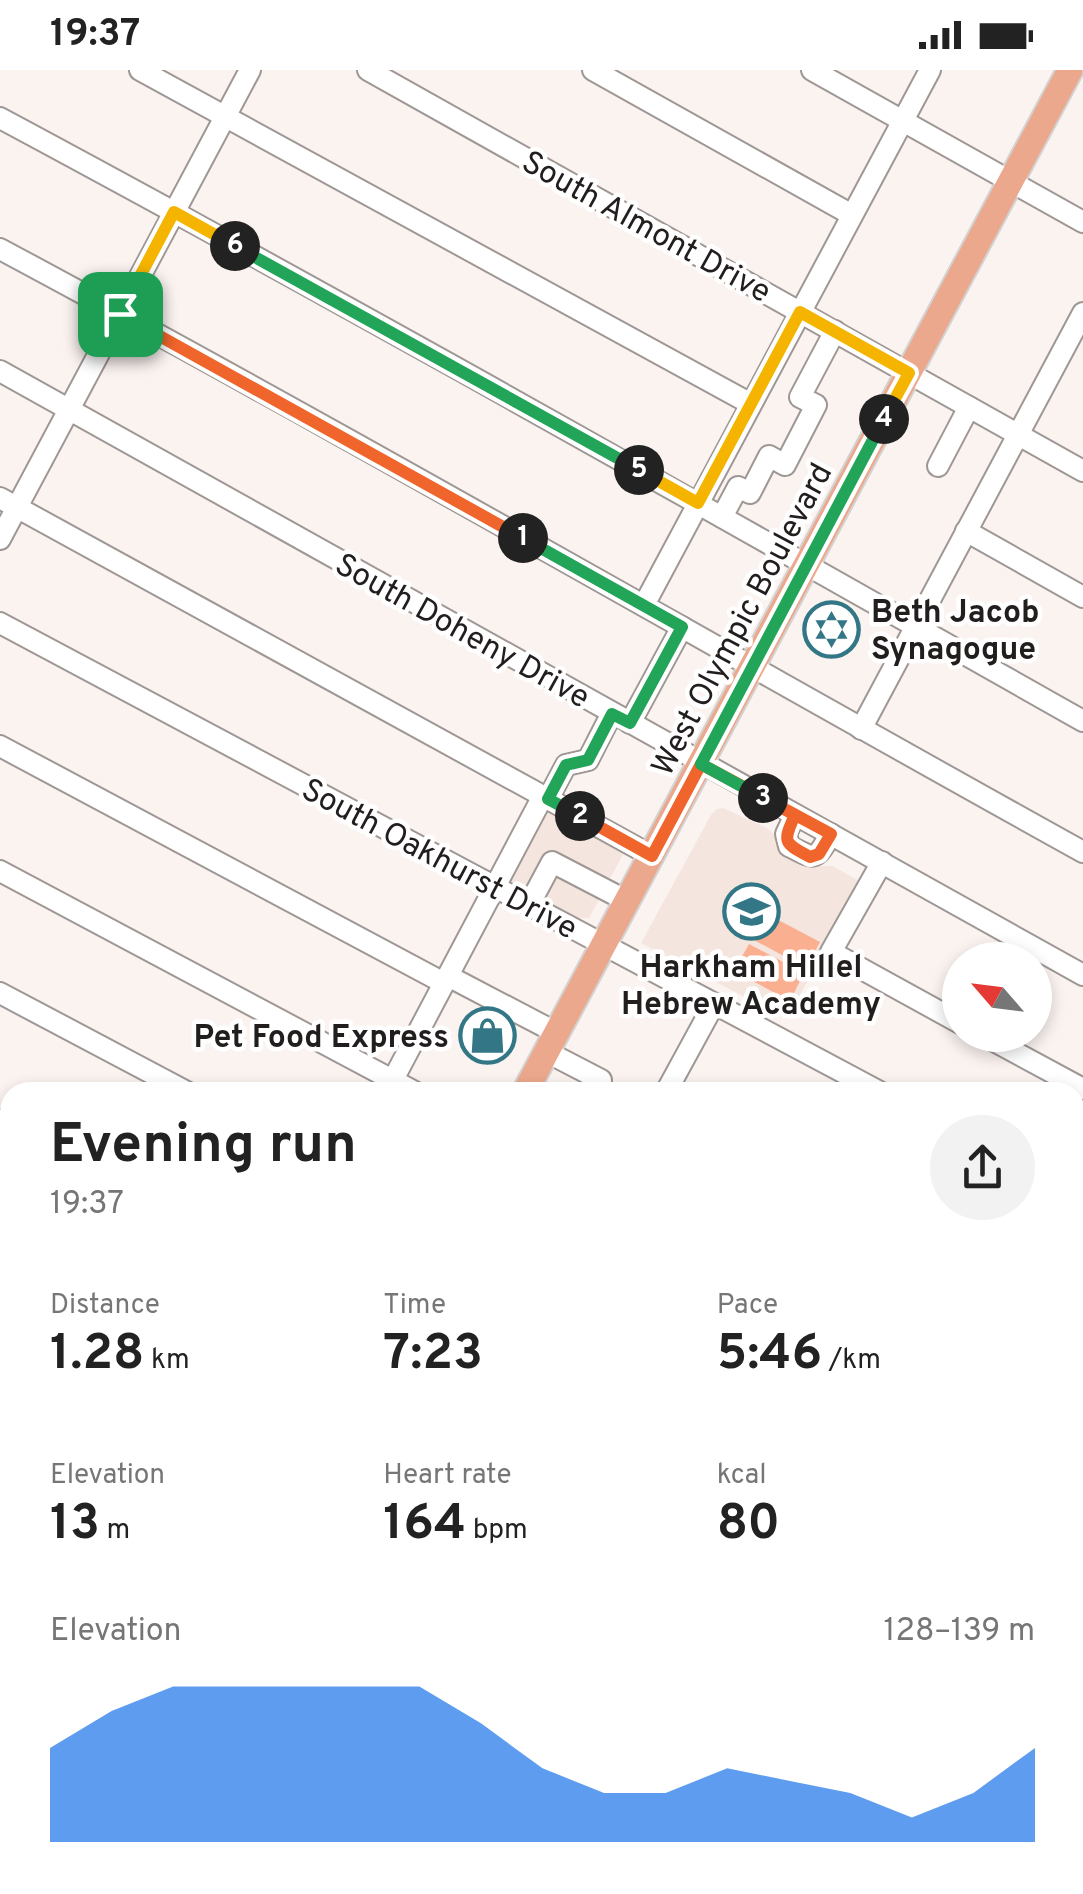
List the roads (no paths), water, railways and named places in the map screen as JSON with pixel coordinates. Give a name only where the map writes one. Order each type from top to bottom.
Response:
[{"type":"main road","name":"West Olympic Boulevard","points":[[531,1082],[1070,70]]},
{"type":"street","points":[[140,70],[750,404]]},
{"type":"street","points":[[0,539],[8,503],[69,409],[250,70]]},
{"type":"street","name":"South Almont Drive","points":[[368,70],[1083,471]]},
{"type":"street","points":[[593,70],[852,215]]},
{"type":"street","points":[[812,70],[1083,222]]},
{"type":"street","points":[[644,605],[930,70]]},
{"type":"street","points":[[0,118],[698,503],[1083,721]]},
{"type":"street","points":[[0,249],[1083,852]]},
{"type":"street","points":[[861,729],[1018,434],[1076,344],[1083,313]]},
{"type":"street","points":[[722,517],[738,488],[750,494],[769,456],[785,464],[816,405],[800,397],[835,331]]},
{"type":"street","name":"South Doheny Drive","points":[[0,371],[1083,975]]},
{"type":"street","points":[[938,466],[970,407]]},
{"type":"street","points":[[8,503],[652,856]]},
{"type":"street","points":[[966,532],[1083,596]]},
{"type":"street","name":"South Oakhurst Drive","points":[[0,623],[861,1082]]},
{"type":"street","points":[[392,1082],[495,887],[566,765],[588,760],[682,627]]},
{"type":"street","points":[[0,746],[446,980],[552,1042],[600,1082]]},
{"type":"street","points":[[795,815],[786,834],[789,846],[815,857],[831,834]]},
{"type":"street","points":[[529,905],[552,862],[627,901]]},
{"type":"street","points":[[882,862],[830,952],[942,1012]]},
{"type":"street","points":[[0,871],[380,1082]]},
{"type":"street","points":[[0,993],[167,1082]]},
{"type":"street","points":[[671,1082],[714,1004]]},
{"type":"street","points":[[1014,1052],[1070,1082]]},
{"type":"place","name":"Beth Jacob Synagogue","points":[[832,629]]},
{"type":"place","name":"Harkham Hillel Hebrew Academy","points":[[751,912]]},
{"type":"place","name":"Pet Food Express","points":[[488,1036]]}]
